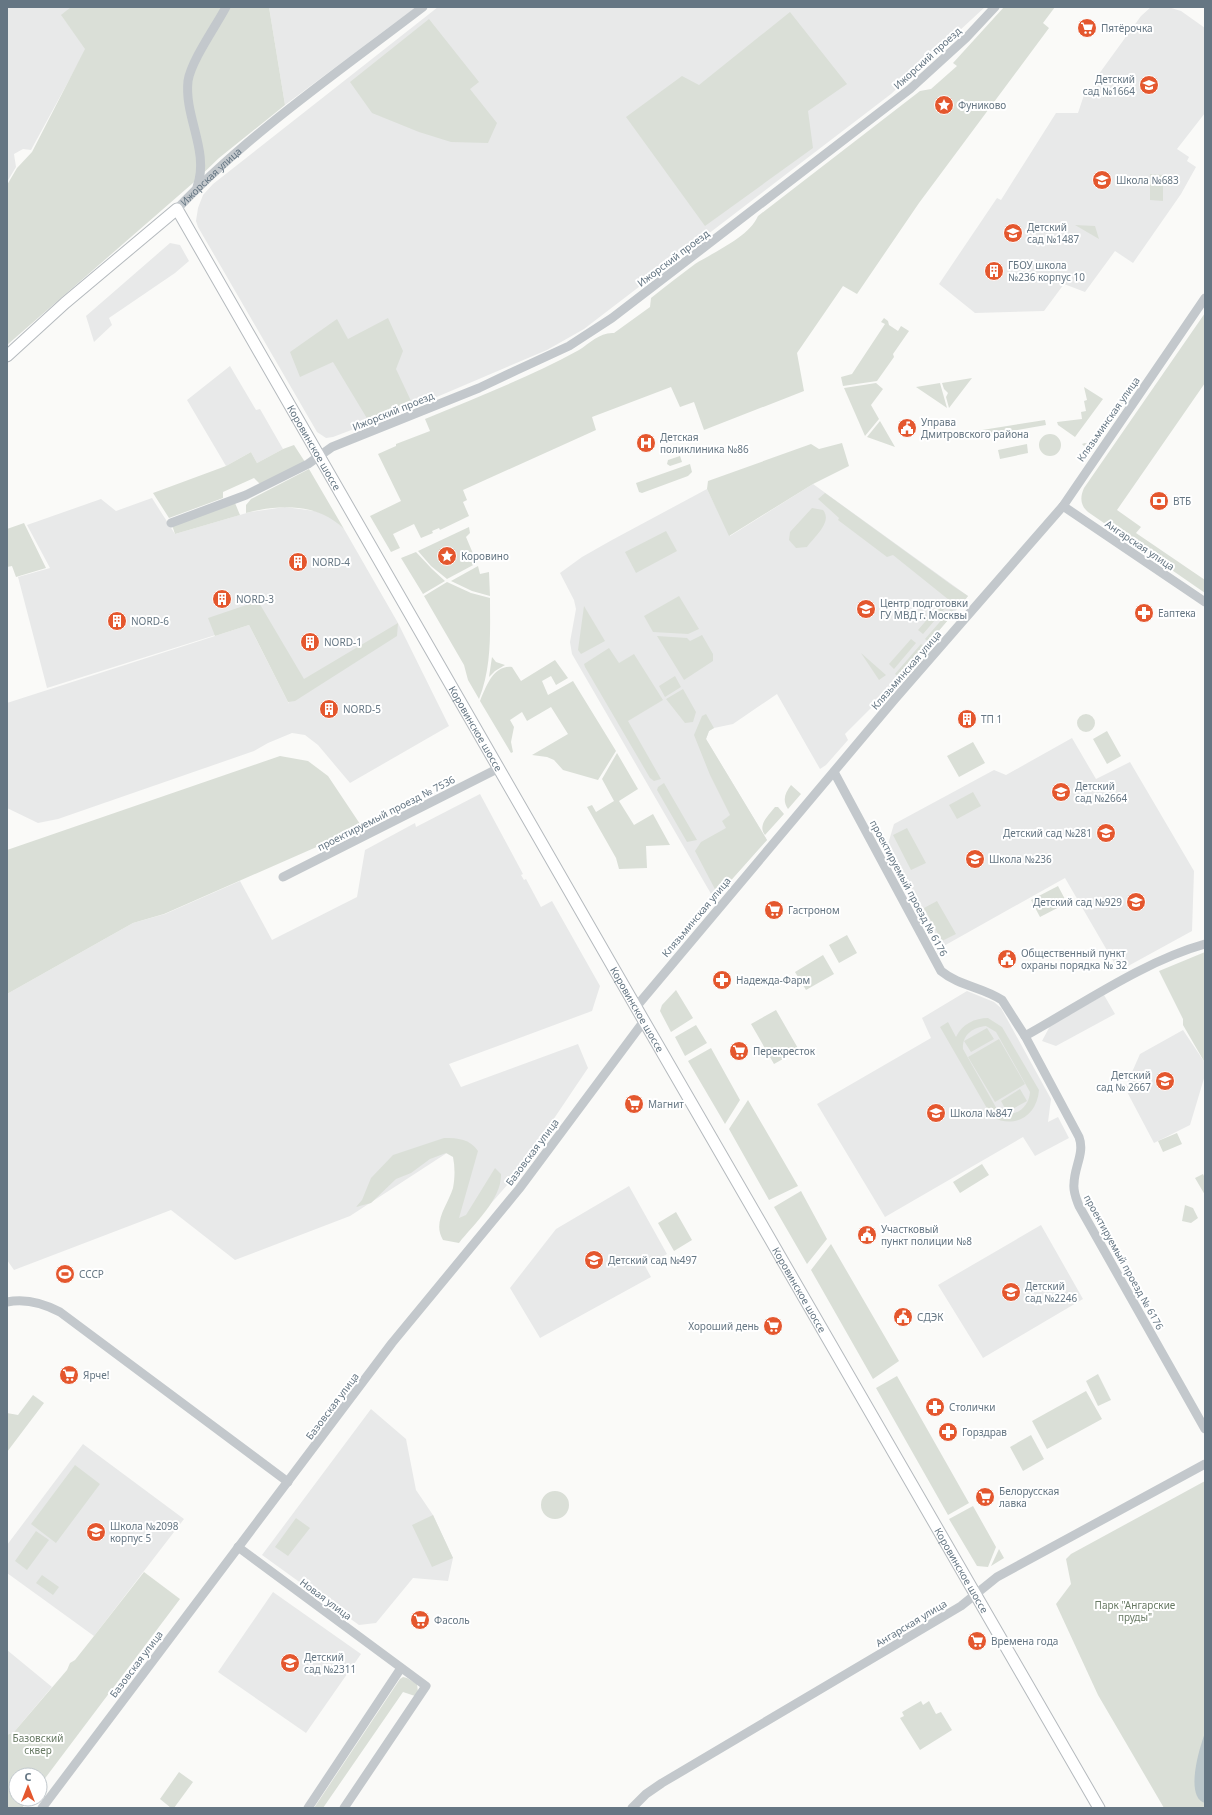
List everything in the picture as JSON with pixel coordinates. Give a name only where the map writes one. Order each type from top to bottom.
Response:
[{"type":"main road","name":"Коровинское шоссе","points":[[177,209],[644,1021],[1100,1808]]},
{"type":"main road","name":"Ижорская улица","points":[[7,356],[65,303],[177,209]]},
{"type":"street","points":[[197,188],[201,177],[201,164],[192,118],[188,80],[226,7]]},
{"type":"street","name":"Ижорская улица","points":[[177,209],[218,168],[423,7]]},
{"type":"street","name":"Ижорский проезд","points":[[171,523],[246,495],[308,464],[332,447],[484,385],[569,346],[585,336],[612,318],[864,126],[942,61],[995,7]]},
{"type":"street","name":"Клязьминская улица","points":[[636,1007],[834,772],[1063,506],[1205,298]]},
{"type":"street","name":"Ангарская улица","points":[[1063,506],[1205,602]]},
{"type":"street","name":"проектируемый проезд № 7536","points":[[283,877],[499,768]]},
{"type":"street","name":"проектируемый проезд № 6176","points":[[834,772],[937,965],[951,978],[1002,1000],[1025,1036],[1080,1137],[1081,1150],[1074,1184],[1075,1196],[1079,1206],[1205,1429]]},
{"type":"street","points":[[1025,1036],[1154,963],[1205,944]]},
{"type":"street","name":"Базовская улица","points":[[42,1808],[423,1304],[454,1269],[519,1189],[644,1021]]},
{"type":"street","points":[[7,1302],[30,1301],[45,1304],[60,1312],[288,1482]]},
{"type":"street","name":"Ангарская улица","points":[[632,1808],[646,1794],[662,1784],[961,1606],[997,1577],[1205,1464]]},
{"type":"street","name":"Новая улица","points":[[238,1547],[426,1686],[344,1808]]},
{"type":"street","points":[[308,1808],[401,1668]]},
{"type":"shaded area","points":[[7,7],[71,7],[62,16],[86,49],[31,150],[23,149],[14,154],[16,167],[7,182]]},
{"type":"shaded area","points":[[269,7],[416,7],[285,105]]},
{"type":"shaded area","points":[[438,7],[985,7],[891,94],[584,329],[547,350],[425,402],[333,437],[326,438],[317,432],[198,227],[196,221],[198,208],[203,195],[213,184]]},
{"type":"shaded area","points":[[1151,7],[1168,7],[1181,11],[1205,28],[1205,113],[1177,149],[1189,157],[1187,161],[1196,167],[1181,194],[1133,263],[1115,251],[1085,292],[1064,284],[1044,311],[975,313],[939,284],[997,198],[1001,200],[1056,113],[1078,113],[1084,95],[1092,92],[1096,78],[1141,16]]},
{"type":"shaded area","points":[[170,243],[180,245],[189,261],[175,273],[109,318],[112,325],[94,342],[86,316]]},
{"type":"shaded area","points":[[230,366],[256,410],[260,409],[283,449],[257,463],[251,452],[226,466],[187,400]]},
{"type":"shaded area","points":[[813,484],[968,596],[890,689],[845,734],[848,740],[826,765],[820,769],[777,694],[733,724],[714,728],[709,731],[706,739],[767,840],[714,899],[572,654],[570,642],[576,609],[574,600],[560,573],[582,557],[707,489],[730,536]]},
{"type":"shaded area","points":[[152,498],[175,534],[250,512],[285,507],[315,511],[329,516],[337,522],[344,529],[398,623],[449,726],[350,783],[318,745],[305,735],[292,733],[268,743],[254,751],[58,819],[38,823],[7,808],[7,703],[249,625],[289,704],[266,619],[47,688],[18,577],[50,568],[27,525],[101,499],[116,511]]},
{"type":"shaded area","points":[[1072,738],[1096,779],[1130,762],[1194,871],[1192,931],[1119,971],[1065,878],[942,947],[888,844],[894,824],[994,770],[1006,775]]},
{"type":"shaded area","points":[[480,794],[523,874],[521,875],[524,880],[526,879],[541,907],[552,901],[600,986],[592,1011],[449,1064],[461,1087],[578,1044],[588,1068],[516,1175],[459,1240],[452,1235],[473,1163],[453,1149],[350,1216],[235,1260],[171,1210],[14,1270],[7,1260],[7,994],[133,923],[165,914],[240,881],[272,940],[357,897],[365,850],[415,823],[416,827]]},
{"type":"shaded area","name":"Школа №847","points":[[967,991],[994,1002],[1001,1008],[1051,1099],[1048,1122],[1058,1117],[1069,1138],[1035,1156],[1023,1137],[885,1217],[817,1104],[931,1038],[922,1018]]},
{"type":"shaded area","points":[[1104,995],[1115,1014],[1056,1046],[1042,1041],[1050,1026]]},
{"type":"shaded area","name":"Детский сад № 2667","points":[[1183,1030],[1205,1063],[1205,1075],[1190,1125],[1154,1143],[1125,1088],[1140,1054]]},
{"type":"shaded area","name":"Детский сад №497","points":[[629,1186],[667,1254],[645,1266],[651,1277],[540,1338],[510,1288],[556,1229]]},
{"type":"shaded area","name":"Детский сад №2246","points":[[1041,1225],[1083,1299],[983,1358],[938,1285]]},
{"type":"shaded area","points":[[371,1409],[406,1439],[416,1490],[433,1515],[453,1558],[448,1581],[413,1578],[376,1623],[359,1625],[262,1555]]},
{"type":"shaded area","name":"Школа №2098 корпус 5","points":[[83,1444],[184,1519],[94,1636],[7,1573],[7,1545]]},
{"type":"shaded area","name":"Детский сад №2311","points":[[273,1592],[361,1654],[306,1733],[218,1672]]},
{"type":"shaded area","points":[[7,1650],[52,1687],[14,1732],[7,1735]]},
{"type":"shaded area","points":[[1205,1733],[1205,1803],[1199,1799],[1195,1791],[1194,1782],[1197,1759]]},
{"type":"green space","points":[[71,7],[269,7],[285,105],[219,158],[193,183],[7,345],[7,185],[17,168],[32,152],[85,49],[61,15]]},
{"type":"green space","points":[[1004,7],[1055,7],[1043,23],[1049,28],[919,203],[857,294],[843,286],[797,353],[804,391],[704,430],[694,402],[680,407],[671,387],[592,417],[596,430],[463,490],[467,500],[463,502],[469,516],[440,530],[439,528],[432,531],[433,533],[421,538],[414,524],[393,534],[400,548],[391,552],[370,516],[401,501],[378,454],[396,446],[396,444],[430,431],[425,419],[542,369],[579,350],[604,334],[614,333],[650,307],[651,298],[678,277],[695,264],[721,249],[747,231],[758,216],[920,91],[931,89],[957,66],[953,63]]},
{"type":"green space","points":[[790,12],[847,84],[808,111],[813,148],[705,226],[626,117],[682,76],[699,85]]},
{"type":"green space","points":[[429,19],[479,82],[470,89],[497,123],[488,143],[451,142],[419,132],[372,113],[350,82]]},
{"type":"green space","points":[[1150,174],[1163,175],[1163,201],[1150,200]]},
{"type":"green space","points":[[1075,225],[1095,226],[1099,239]]},
{"type":"green space","points":[[1205,313],[1205,383],[1117,510],[1141,527],[1136,533],[1205,580],[1205,593],[1088,512],[1083,507],[1081,498],[1084,488]]},
{"type":"green space","points":[[388,318],[403,351],[396,369],[412,403],[368,420],[333,362],[300,377],[290,352],[337,319],[348,339]]},
{"type":"green space","points":[[884,318],[888,321],[889,325],[898,331],[901,326],[909,331],[893,354],[894,357],[877,381],[843,386],[841,377],[852,374],[885,324],[881,322]]},
{"type":"green space","points":[[972,378],[949,408],[946,397],[948,393],[944,389],[942,383]]},
{"type":"green space","points":[[876,383],[883,389],[871,405],[879,419],[865,436],[844,388]]},
{"type":"green space","points":[[940,383],[947,408],[916,387]]},
{"type":"green space","points":[[1084,387],[1103,399],[1075,437],[1058,425],[1057,422],[1082,419],[1081,412],[1086,411],[1084,401],[1087,400]]},
{"type":"green space","points":[[1121,396],[1125,400],[1090,450],[1090,447],[1086,444],[1084,446],[1082,444],[1085,443],[1090,445],[1102,429],[1099,427]]},
{"type":"green space","points":[[1045,420],[1046,425],[977,437],[976,431]]},
{"type":"green space","points":[[880,421],[895,447],[867,437]]},
{"type":"green space","points":[[1046,434],[1054,434],[1061,441],[1061,449],[1054,456],[1046,456],[1039,449],[1039,441]]},
{"type":"green space","points":[[842,443],[849,466],[813,484],[729,536],[707,489],[708,481],[811,444],[819,449]]},
{"type":"green space","points":[[1027,444],[1028,453],[1000,459],[998,450]]},
{"type":"green space","points":[[294,445],[305,462],[260,484],[254,478],[223,492],[223,498],[169,518],[153,493],[226,466],[251,452],[257,463],[283,449]]},
{"type":"green space","points":[[680,456],[682,462],[670,466],[667,464],[668,460]]},
{"type":"green space","points":[[690,464],[692,472],[688,476],[642,493],[639,492],[636,483]]},
{"type":"green space","points":[[309,469],[344,529],[334,520],[311,510],[285,507],[246,513],[246,505],[251,499]]},
{"type":"green space","points":[[825,493],[968,596],[959,608],[893,555],[887,557],[838,520],[839,518],[818,499]]},
{"type":"green space","points":[[235,503],[240,515],[175,534],[172,525]]},
{"type":"green space","points":[[812,508],[823,510],[826,519],[824,524],[807,547],[796,548],[789,540],[790,532]]},
{"type":"green space","points":[[24,523],[46,568],[16,577],[12,566],[7,567],[7,529]]},
{"type":"green space","points":[[469,527],[470,533],[466,537],[477,563],[447,579],[431,566],[418,551]]},
{"type":"green space","points":[[666,531],[677,551],[636,573],[625,552]]},
{"type":"green space","points":[[416,552],[445,581],[423,594],[401,558]]},
{"type":"green space","points":[[478,566],[480,574],[489,572],[490,596],[472,591],[451,581]]},
{"type":"green space","points":[[447,582],[471,593],[490,598],[490,637],[488,662],[479,699],[468,680],[464,665],[424,596]]},
{"type":"green space","points":[[679,596],[699,629],[688,634],[653,632],[644,616]]},
{"type":"green space","points":[[258,601],[304,679],[398,623],[397,636],[295,701],[288,702],[249,625],[215,636],[208,618]]},
{"type":"green space","points":[[942,602],[947,606],[923,634],[918,630]]},
{"type":"green space","points":[[584,606],[605,641],[581,654],[578,650]]},
{"type":"green space","points":[[951,609],[955,612],[929,642],[925,639]]},
{"type":"green space","points":[[702,635],[713,654],[713,661],[684,680],[657,636],[687,638],[690,641]]},
{"type":"green space","points":[[911,639],[916,643],[894,669],[889,664]]},
{"type":"green space","points":[[921,644],[925,647],[899,677],[895,674]]},
{"type":"green space","points":[[609,648],[619,663],[634,654],[663,700],[628,721],[661,779],[654,781],[650,778],[585,667],[584,664]]},
{"type":"green space","points":[[861,653],[886,675],[879,680]]},
{"type":"green space","points":[[492,657],[496,662],[505,665],[489,677]]},
{"type":"green space","points":[[555,660],[568,678],[556,685],[551,676],[542,681],[548,695],[573,681],[616,751],[598,780],[563,770],[554,760],[547,757],[532,755],[568,734],[551,707],[527,721],[522,712],[510,720],[514,727],[511,742],[513,752],[511,753],[480,701],[491,678],[495,673],[505,667],[512,667],[521,681]]},
{"type":"green space","points":[[675,676],[681,687],[665,697],[659,686]]},
{"type":"green space","points":[[683,689],[696,712],[693,722],[685,723],[666,699]]},
{"type":"green space","points":[[706,714],[714,728],[709,731],[706,739],[767,840],[718,895],[695,851],[701,842],[726,828],[722,821],[730,815],[710,775],[694,735],[702,716]]},
{"type":"green space","points":[[1086,714],[1092,717],[1095,723],[1092,729],[1086,732],[1080,729],[1077,723],[1080,717]]},
{"type":"green space","points":[[1107,731],[1121,756],[1107,764],[1093,739]]},
{"type":"green space","points":[[973,742],[985,763],[959,777],[947,756]]},
{"type":"green space","points":[[617,753],[638,789],[619,801],[634,825],[653,814],[670,845],[646,846],[647,868],[619,869],[616,858],[587,807],[592,805],[596,812],[614,801],[602,779]]},
{"type":"green space","points":[[280,756],[308,761],[328,776],[362,827],[164,914],[133,923],[7,994],[7,850]]},
{"type":"green space","points":[[664,783],[697,840],[687,842],[657,790],[658,787]]},
{"type":"green space","points":[[791,785],[801,794],[788,809],[785,803],[785,797]]},
{"type":"green space","points":[[973,792],[981,806],[957,819],[949,805]]},
{"type":"green space","points":[[775,807],[778,807],[784,814],[765,835],[762,828],[763,824]]},
{"type":"green space","points":[[907,828],[926,863],[911,870],[893,835]]},
{"type":"green space","points":[[1058,886],[1067,903],[1040,917],[1031,900]]},
{"type":"green space","points":[[937,901],[956,934],[942,941],[924,908]]},
{"type":"green space","points":[[847,935],[857,953],[839,963],[829,945]]},
{"type":"green space","points":[[1205,952],[1205,1063],[1183,1025],[1183,1019],[1159,971]]},
{"type":"green space","points":[[823,955],[834,974],[806,990],[795,972]]},
{"type":"green space","points":[[676,990],[693,1018],[671,1032],[660,1011],[662,1005]]},
{"type":"green space","points":[[776,1010],[799,1050],[774,1064],[751,1024]]},
{"type":"green space","points":[[988,1018],[1002,1027],[1039,1090],[1034,1107],[1023,1118],[1016,1121],[1009,1122],[992,1117],[940,1027],[948,1022],[956,1037],[965,1025],[978,1019]],"holes":[[[986,1026],[996,1032],[1030,1092],[1027,1103],[1023,1108],[1009,1114],[998,1111],[963,1049],[966,1036],[973,1030]]]},
{"type":"green space","points":[[696,1025],[707,1043],[685,1056],[675,1037]]},
{"type":"green space","points":[[987,1028],[994,1039],[971,1052],[964,1041]]},
{"type":"green space","points":[[999,1039],[1025,1084],[995,1102],[968,1057]]},
{"type":"green space","points":[[711,1048],[740,1100],[725,1124],[688,1061]]},
{"type":"green space","points":[[1020,1089],[1027,1101],[1007,1112],[1001,1101]]},
{"type":"green space","points":[[748,1100],[798,1186],[769,1200],[729,1129]]},
{"type":"green space","points":[[1177,1133],[1182,1144],[1163,1152],[1158,1141]]},
{"type":"green space","points":[[444,1138],[463,1140],[471,1144],[478,1151],[459,1218],[466,1215],[495,1168],[501,1174],[497,1193],[492,1202],[459,1243],[443,1240],[439,1227],[442,1214],[453,1188],[454,1180],[453,1157],[446,1153],[430,1159],[411,1173],[396,1179],[371,1203],[356,1207],[362,1200],[371,1178],[393,1155]]},
{"type":"green space","points":[[982,1164],[989,1175],[960,1193],[953,1182]]},
{"type":"green space","points":[[1203,1174],[1205,1178],[1205,1195],[1195,1178]]},
{"type":"green space","points":[[801,1191],[827,1239],[807,1264],[774,1207]]},
{"type":"green space","points":[[1185,1205],[1193,1208],[1198,1218],[1191,1223],[1182,1221]]},
{"type":"green space","points":[[676,1212],[692,1240],[674,1251],[658,1223]]},
{"type":"green space","points":[[831,1244],[899,1361],[873,1379],[811,1270]]},
{"type":"green space","points":[[1098,1374],[1111,1400],[1098,1406],[1086,1381]]},
{"type":"green space","points":[[897,1376],[969,1503],[948,1515],[876,1388]]},
{"type":"green space","points":[[1086,1391],[1102,1419],[1047,1449],[1032,1421]]},
{"type":"green space","points":[[33,1395],[44,1403],[7,1452],[7,1413],[18,1415]]},
{"type":"green space","points":[[1031,1435],[1044,1459],[1023,1471],[1010,1447]]},
{"type":"green space","points":[[75,1465],[100,1484],[56,1543],[31,1524]]},
{"type":"green space","name":"Парк \"Ангарские пруды\"","points":[[1205,1481],[1205,1808],[1164,1808],[1098,1695],[1056,1604],[1071,1584],[1066,1559],[1071,1554]]},
{"type":"green space","points":[[555,1491],[565,1495],[569,1505],[565,1515],[555,1519],[545,1515],[541,1505],[545,1495]]},
{"type":"green space","points":[[973,1506],[996,1547],[988,1567],[977,1566],[949,1519]]},
{"type":"green space","points":[[433,1515],[453,1558],[432,1567],[412,1525]]},
{"type":"green space","points":[[296,1518],[310,1528],[288,1556],[275,1547]]},
{"type":"green space","points":[[36,1531],[49,1540],[27,1570],[15,1561]]},
{"type":"green space","points":[[999,1549],[1004,1558],[991,1566]]},
{"type":"green space","name":"Базовский сквер","points":[[144,1572],[180,1599],[48,1774],[48,1767],[8,1767],[8,1807],[23,1807],[7,1808],[7,1735],[14,1732],[67,1670],[70,1663],[75,1660]]},
{"type":"green space","points":[[42,1575],[59,1587],[53,1595],[36,1583]]},
{"type":"green space","points":[[403,1677],[417,1684],[418,1692],[415,1696],[403,1692],[323,1808],[314,1808],[400,1679]]},
{"type":"green space","points":[[921,1701],[923,1705],[929,1701],[936,1714],[941,1712],[952,1730],[920,1750],[900,1718],[904,1716],[902,1712]]},
{"type":"green space","points":[[179,1772],[193,1782],[174,1808],[171,1808],[160,1799]]},
{"type":"place","name":"Пятёрочка","points":[[1087,28]]},
{"type":"place","name":"Детский сад №1664","points":[[1149,85]]},
{"type":"place","name":"Фуниково","points":[[944,105]]},
{"type":"place","name":"Школа №683","points":[[1102,180]]},
{"type":"place","name":"Детский сад №1487","points":[[1013,233]]},
{"type":"place","name":"ГБОУ школа №236 корпус 10","points":[[994,271]]},
{"type":"place","name":"Управа Дмитровского района","points":[[907,428]]},
{"type":"place","name":"Детская поликлиника №86","points":[[646,443]]},
{"type":"place","name":"ВТБ","points":[[1159,501]]},
{"type":"place","name":"Коровино","points":[[447,556]]},
{"type":"place","name":"NORD-4","points":[[298,562]]},
{"type":"place","name":"NORD-3","points":[[222,599]]},
{"type":"place","name":"Центр подготовки ГУ МВД г. Москвы","points":[[866,609]]},
{"type":"place","name":"Еаптека","points":[[1144,613]]},
{"type":"place","name":"NORD-6","points":[[117,621]]},
{"type":"place","name":"NORD-1","points":[[310,642]]},
{"type":"place","name":"NORD-5","points":[[329,709]]},
{"type":"place","name":"ТП 1","points":[[967,719]]},
{"type":"place","name":"Детский сад №2664","points":[[1061,792]]},
{"type":"place","name":"Детский сад №281","points":[[1106,833]]},
{"type":"place","name":"Школа №236","points":[[975,859]]},
{"type":"place","name":"Детский сад №929","points":[[1136,902]]},
{"type":"place","name":"Гастроном","points":[[774,910]]},
{"type":"place","name":"Общественный пункт охраны порядка № 32","points":[[1007,959]]},
{"type":"place","name":"Надежда-Фарм","points":[[722,980]]},
{"type":"place","name":"Перекресток","points":[[739,1051]]},
{"type":"place","name":"Детский сад № 2667","points":[[1165,1081]]},
{"type":"place","name":"Магнит","points":[[634,1104]]},
{"type":"place","name":"Школа №847","points":[[936,1113]]},
{"type":"place","name":"Участковый пункт полиции №8","points":[[867,1235]]},
{"type":"place","name":"Детский сад №497","points":[[594,1260]]},
{"type":"place","name":"СССР","points":[[65,1274]]},
{"type":"place","name":"Детский сад №2246","points":[[1011,1292]]},
{"type":"place","name":"СДЭК","points":[[903,1317]]},
{"type":"place","name":"Хороший день","points":[[773,1326]]},
{"type":"place","name":"Ярче!","points":[[69,1375]]},
{"type":"place","name":"Столички","points":[[935,1407]]},
{"type":"place","name":"Горздрав","points":[[948,1432]]},
{"type":"place","name":"Белорусская лавка","points":[[985,1497]]},
{"type":"place","name":"Школа №2098 корпус 5","points":[[96,1532]]},
{"type":"place","name":"Фасоль","points":[[420,1620]]},
{"type":"place","name":"Времена года","points":[[977,1641]]},
{"type":"place","name":"Детский сад №2311","points":[[290,1663]]}]
